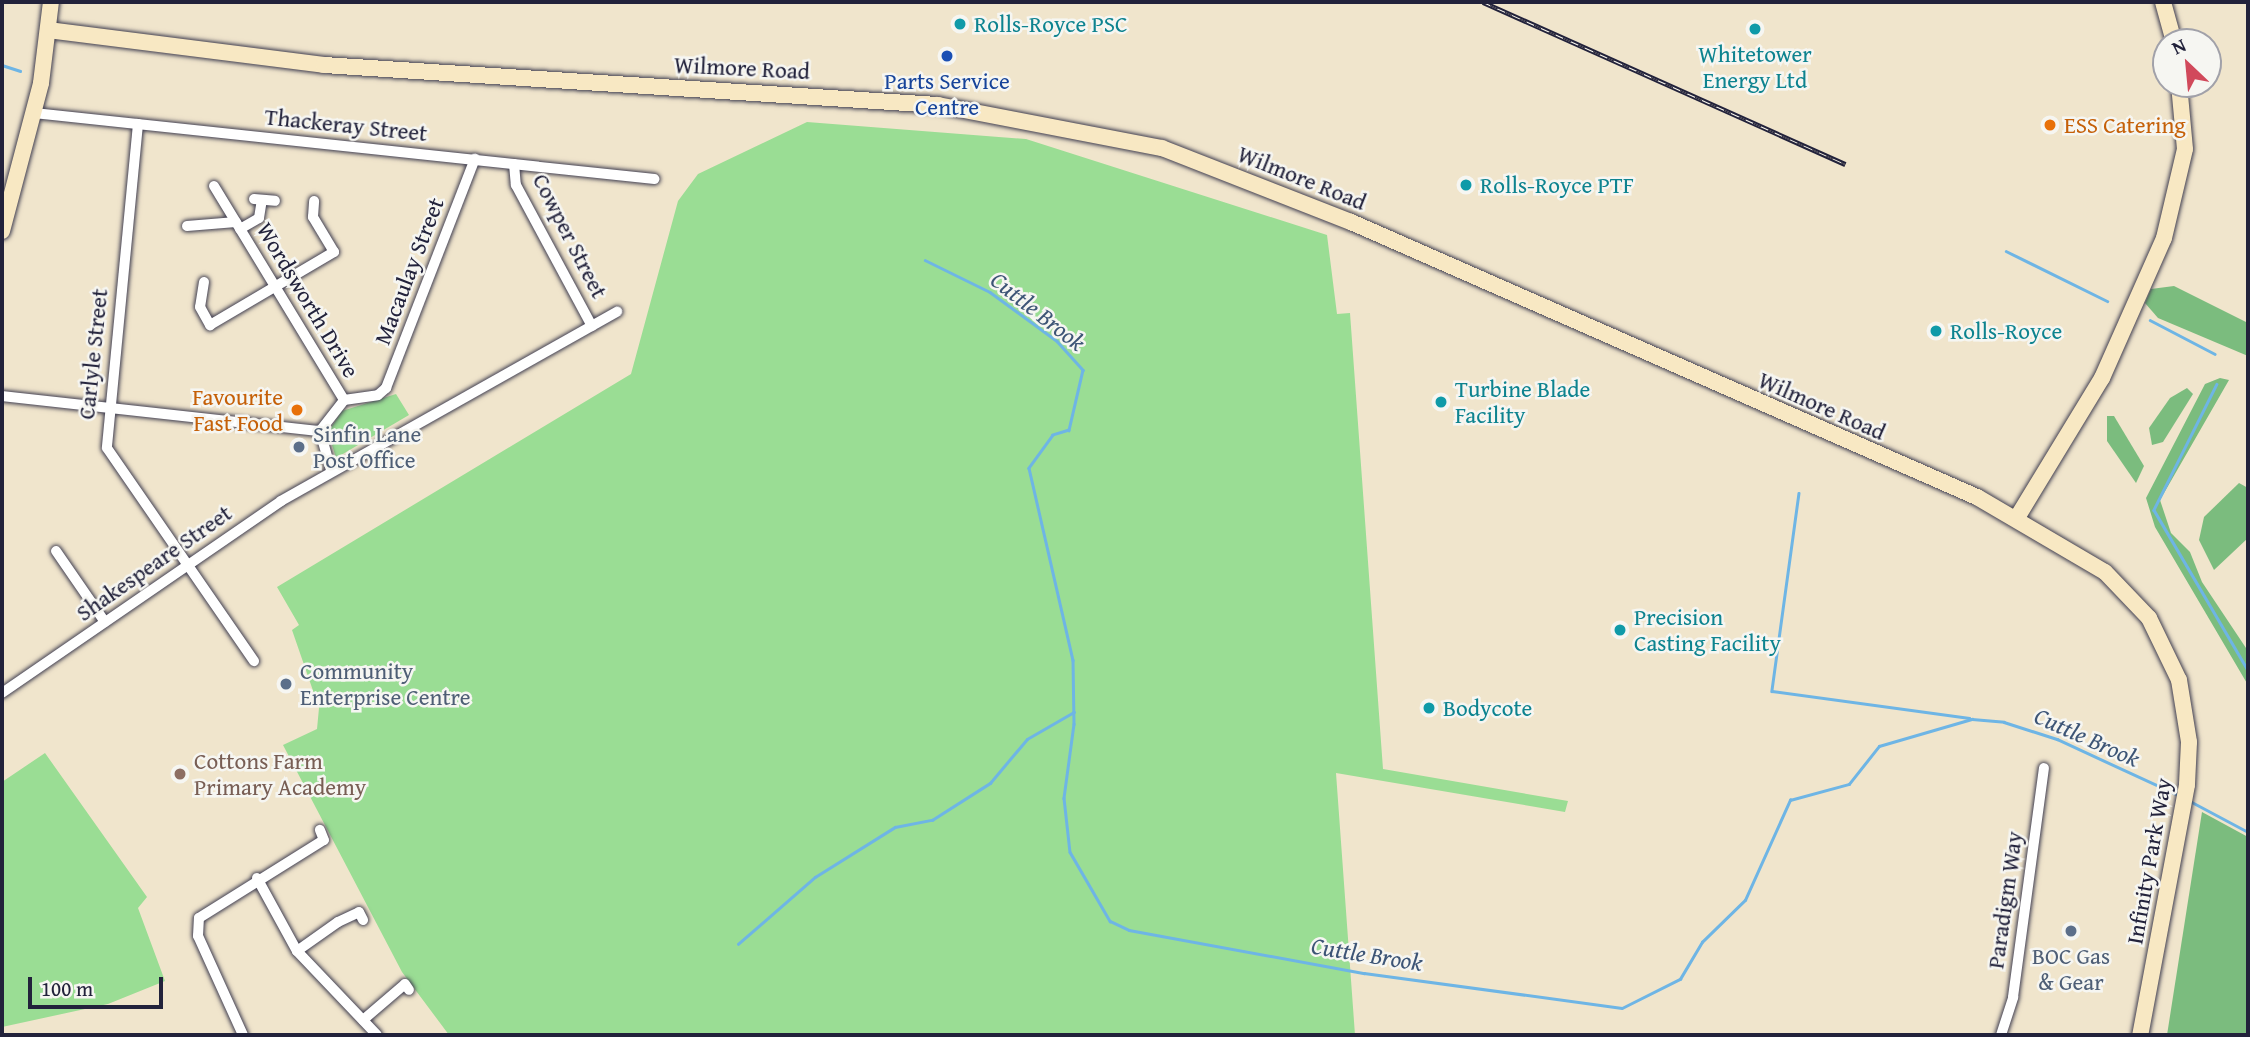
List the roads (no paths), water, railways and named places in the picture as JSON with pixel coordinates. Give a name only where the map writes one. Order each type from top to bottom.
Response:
[{"type":"street","points":[[2,231],[34,113],[51,2]]},
{"type":"street","points":[[2163,2],[2170,28]]},
{"type":"street","name":"Wilmore Road","points":[[48,30],[324,65],[951,106],[1162,148],[1351,222],[2018,516]]},
{"type":"street","points":[[2018,516],[2102,377],[2164,238],[2185,149],[2180,98]]},
{"type":"street","name":"Thackeray Street","points":[[34,113],[654,179]]},
{"type":"street","name":"Carlyle Street","points":[[138,124],[107,448],[254,661]]},
{"type":"street","name":"Macaulay Street","points":[[344,400],[378,396],[475,159]]},
{"type":"street","name":"Cowper Street","points":[[514,164],[516,185],[592,326]]},
{"type":"street","name":"Wordsworth Drive","points":[[214,186],[344,400]]},
{"type":"street","points":[[187,226],[238,225],[259,218],[258,200],[275,201]]},
{"type":"street","points":[[204,282],[200,307],[210,325],[334,252],[313,217],[314,201]]},
{"type":"street","name":"Shakespeare Street","points":[[2,693],[187,564],[331,470],[617,312]]},
{"type":"street","points":[[2,396],[320,431]]},
{"type":"street","points":[[320,431],[344,400]]},
{"type":"street","points":[[320,431],[331,470]]},
{"type":"street","name":"Infinity Park Way","points":[[2018,516],[2105,572],[2158,632],[2187,713],[2187,785],[2140,1035]]},
{"type":"street","points":[[56,551],[105,622]]},
{"type":"street","name":"Paradigm Way","points":[[2001,1035],[2012,997],[2044,768]]},
{"type":"street","points":[[243,1035],[198,936],[199,918],[257,878],[324,840],[320,830]]},
{"type":"street","points":[[257,878],[297,951],[377,1035]]},
{"type":"street","points":[[297,951],[348,917],[359,912],[363,920]]},
{"type":"street","points":[[363,1020],[405,984],[408,990]]},
{"type":"waterway","name":"Cuttle Brook","points":[[2,65],[20,71]]},
{"type":"waterway","points":[[2006,251],[2107,301]]},
{"type":"waterway","name":"Cuttle Brook","points":[[925,260],[990,292],[1057,341],[1083,370],[1069,430],[1053,435],[1029,468],[1073,660],[1074,724],[1064,798],[1070,852],[1110,921],[1129,930],[1364,973],[1622,1008],[1680,979],[1702,942],[1745,900],[1790,800],[1849,784],[1879,746],[1972,719],[2004,722],[2057,739],[2178,795]]},
{"type":"waterway","points":[[2150,320],[2215,354]]},
{"type":"waterway","points":[[2217,384],[2154,510],[2248,670]]},
{"type":"waterway","points":[[1799,493],[1772,691],[1969,718]]},
{"type":"waterway","points":[[738,944],[815,877],[895,827],[932,820],[990,783],[1027,739],[1074,712]]},
{"type":"waterway","name":"Cuttle Brook","points":[[2190,801],[2248,832]]},
{"type":"railway","points":[[1483,2],[1845,164]]},
{"type":"place","name":"Rolls-Royce PSC","points":[[960,24]]},
{"type":"place","name":"Whitetower Energy Ltd","points":[[1755,29]]},
{"type":"place","name":"Parts Service Centre","points":[[947,56]]},
{"type":"place","name":"ESS Catering","points":[[2050,125]]},
{"type":"place","name":"Rolls-Royce PTF","points":[[1466,185]]},
{"type":"place","name":"Rolls-Royce","points":[[1936,331]]},
{"type":"place","name":"Turbine Blade Facility","points":[[1441,402]]},
{"type":"place","name":"Favourite Fast Food","points":[[297,410]]},
{"type":"place","name":"Sinfin Lane Post Office","points":[[299,447]]},
{"type":"place","name":"Precision Casting Facility","points":[[1620,630]]},
{"type":"place","name":"Community Enterprise Centre","points":[[286,684]]},
{"type":"place","name":"Bodycote","points":[[1429,708]]},
{"type":"place","name":"Cottons Farm Primary Academy","points":[[180,774]]},
{"type":"place","name":"BOC Gas & Gear","points":[[2071,931]]}]
